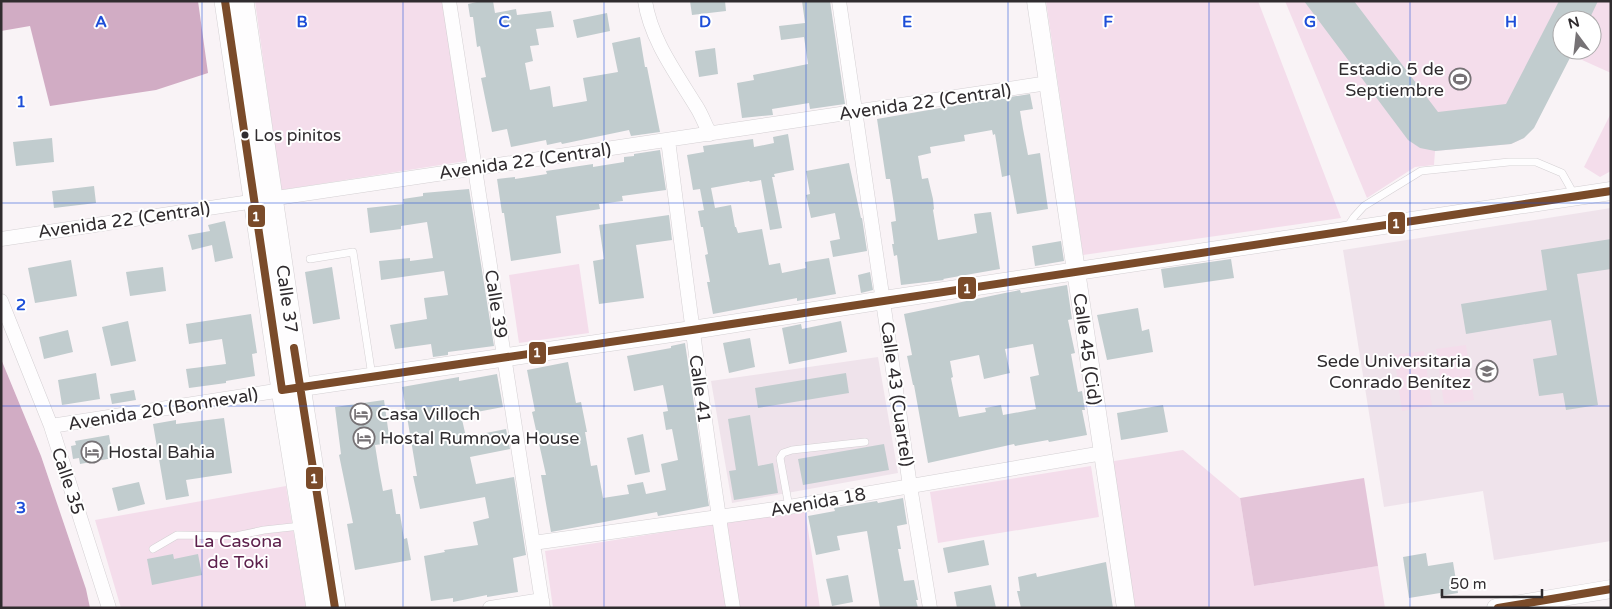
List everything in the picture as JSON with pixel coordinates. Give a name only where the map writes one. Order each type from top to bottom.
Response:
[{"type":"main road","points":[[225,1],[263,200]]},
{"type":"main road","points":[[243,1],[263,200]]},
{"type":"main road","name":"Calle 37","points":[[263,200],[291,388],[335,608]]},
{"type":"main road","name":"Calle 37","points":[[291,388],[304,526],[317,608]]},
{"type":"street","name":"Calle 39","points":[[449,1],[542,604]]},
{"type":"street","points":[[645,1],[646,10],[655,36],[710,134]]},
{"type":"street","name":"Calle 43 (Cuartel)","points":[[839,1],[910,486],[930,608]]},
{"type":"street","name":"Calle 45 (Cid)","points":[[1036,1],[1126,608]]},
{"type":"street","name":"Avenida 22 (Central)","points":[[1,239],[1048,83]]},
{"type":"street","name":"Calle 41","points":[[668,140],[718,518],[733,608]]},
{"type":"street","name":"Avenida 20 (Bonneval)","points":[[50,426],[504,356],[692,330],[1611,192]]},
{"type":"street","name":"Calle 35","points":[[1,301],[50,426],[109,608]]},
{"type":"street","name":"Avenida 18","points":[[533,543],[789,507],[1103,453]]},
{"type":"street","points":[[1496,608],[1611,589]]},
{"type":"street","points":[[490,608],[542,604]]},
{"type":"lane","points":[[1345,231],[1364,206],[1421,171],[1509,162],[1536,162],[1562,173],[1575,197]]},
{"type":"lane","points":[[310,259],[353,252],[372,376]]},
{"type":"lane","points":[[789,507],[780,458],[783,453],[792,450],[865,442]]},
{"type":"lane","points":[[153,549],[177,535],[236,536],[264,530],[304,526]]},
{"type":"shaded area","points":[[1,1],[198,1],[208,73],[156,90],[50,106],[30,26],[1,31]]},
{"type":"shaded area","name":"Sede Universitaria Conrado Benítez","points":[[1611,208],[1611,541],[1494,560],[1483,491],[1384,507],[1343,250]]},
{"type":"shaded area","points":[[878,357],[898,473],[732,503],[711,381]]},
{"type":"shaded area","points":[[1,359],[41,456],[86,589],[90,608],[1,608]]},
{"type":"shaded area","points":[[1364,478],[1378,566],[1254,586],[1240,498]]},
{"type":"green space","points":[[255,1],[444,1],[466,161],[281,190]]},
{"type":"green space","points":[[1046,1],[1258,1],[1341,218],[1083,255]]},
{"type":"green space","name":"Estadio 5 de Septiembre","points":[[1285,1],[1611,1],[1611,73],[1582,60],[1602,60],[1602,10],[1552,10],[1552,60],[1568,60],[1524,138],[1511,144],[1435,151],[1434,165],[1415,167],[1367,198]]},
{"type":"green space","points":[[1611,113],[1611,171],[1600,177],[1584,167]]},
{"type":"green space","points":[[579,264],[589,333],[519,343],[509,275]]},
{"type":"green space","points":[[1466,345],[1474,400],[1444,404],[1436,349]]},
{"type":"green space","points":[[1424,351],[1432,406],[1402,411],[1394,355]]},
{"type":"green space","points":[[1183,450],[1240,498],[1254,586],[1378,566],[1385,608],[1132,608],[1108,462]]},
{"type":"green space","points":[[1091,466],[1099,517],[938,543],[930,492]]},
{"type":"green space","name":"La Casona de Toki","points":[[286,486],[306,608],[121,608],[95,520]]},
{"type":"green space","points":[[805,510],[820,608],[553,608],[545,551]]},
{"type":"building","points":[[493,1],[495,13],[516,9],[517,15],[551,11],[554,27],[536,29],[539,45],[530,46],[533,61],[525,63],[530,90],[550,86],[553,107],[587,101],[583,78],[618,72],[612,43],[640,37],[660,132],[631,136],[629,130],[562,144],[561,142],[547,145],[546,140],[511,147],[507,129],[492,132],[481,78],[486,77],[480,46],[477,47],[473,17],[470,17],[468,4]]},
{"type":"building","points":[[690,1],[725,1],[726,11],[692,15]]},
{"type":"building","points":[[802,1],[830,1],[845,104],[810,109],[809,103],[772,109],[773,115],[742,118],[737,83],[754,80],[753,75],[808,64],[804,37],[781,40],[779,26],[805,23]]},
{"type":"building","points":[[1304,1],[1354,1],[1438,112],[1506,104],[1552,15],[1552,60],[1569,60],[1534,128],[1524,138],[1511,144],[1435,151],[1420,148],[1408,140]]},
{"type":"building","points":[[1559,1],[1598,1],[1594,10],[1554,10]]},
{"type":"building","points":[[607,13],[610,31],[577,38],[573,20]]},
{"type":"building","points":[[715,48],[718,74],[699,77],[695,51]]},
{"type":"building","points":[[1030,94],[1033,109],[1020,111],[1028,155],[1040,153],[1048,209],[1017,214],[1010,175],[1002,177],[995,134],[993,135],[992,130],[964,135],[965,141],[930,147],[931,153],[918,156],[922,179],[928,178],[933,199],[938,240],[977,233],[974,214],[991,212],[1000,269],[944,280],[901,285],[897,255],[894,256],[892,244],[894,244],[891,222],[896,221],[894,205],[890,179],[886,179],[877,119]]},
{"type":"building","points":[[788,134],[794,170],[774,174],[775,177],[772,177],[782,228],[770,230],[761,180],[711,188],[715,208],[731,205],[738,233],[762,229],[769,265],[780,263],[782,273],[806,268],[805,262],[829,258],[836,294],[797,301],[797,298],[713,314],[707,282],[710,282],[705,255],[708,254],[698,211],[704,210],[700,189],[693,190],[687,155],[704,152],[703,146],[753,139],[754,147],[774,143],[773,137]]},
{"type":"building","points":[[52,138],[54,162],[16,166],[13,142]]},
{"type":"building","points":[[660,150],[666,190],[622,196],[623,201],[599,204],[600,209],[556,216],[561,253],[511,261],[497,179],[515,177],[515,179],[547,174],[546,171],[593,164],[593,167],[624,162],[624,157]]},
{"type":"building","points":[[849,163],[862,218],[867,251],[833,257],[830,241],[840,239],[835,213],[811,218],[806,195],[810,194],[806,171]]},
{"type":"building","points":[[94,186],[96,203],[54,208],[52,191]]},
{"type":"building","points":[[469,189],[494,346],[448,352],[448,355],[433,357],[431,344],[395,349],[390,325],[427,319],[424,298],[448,295],[444,271],[381,280],[379,261],[410,258],[410,261],[433,258],[427,222],[401,226],[401,229],[370,233],[367,208],[404,204],[403,199],[423,196],[423,193]]},
{"type":"building","points":[[669,215],[672,240],[636,245],[644,298],[599,304],[593,261],[604,259],[599,225]]},
{"type":"building","points":[[225,221],[233,258],[215,262],[212,245],[192,250],[188,235],[210,231],[208,225]]},
{"type":"building","points":[[1611,239],[1611,269],[1577,274],[1598,405],[1566,410],[1563,393],[1539,396],[1533,359],[1557,355],[1551,320],[1466,334],[1461,304],[1547,290],[1541,250]]},
{"type":"building","points":[[1061,241],[1064,261],[1035,266],[1032,246]]},
{"type":"building","points":[[1231,259],[1234,278],[1164,288],[1161,269]]},
{"type":"building","points":[[71,260],[77,296],[35,303],[28,268]]},
{"type":"building","points":[[163,267],[166,291],[130,296],[126,272]]},
{"type":"building","points":[[332,267],[340,319],[313,324],[305,272]]},
{"type":"building","points":[[870,272],[873,290],[861,293],[858,275]]},
{"type":"building","points":[[1067,285],[1072,319],[1068,320],[1075,353],[1071,354],[1078,392],[1082,391],[1085,410],[1082,410],[1087,435],[1049,442],[1048,440],[1015,446],[1014,444],[928,463],[907,356],[912,355],[904,314],[1020,290],[1021,293]],"holes":[[[1033,344],[1039,375],[1030,377],[1036,409],[1003,415],[1001,405],[985,408],[986,412],[959,417],[951,378],[953,377],[950,361],[979,355],[984,379],[1010,373],[1005,349]]]},
{"type":"building","points":[[1138,308],[1142,331],[1149,329],[1153,352],[1107,360],[1097,315]]},
{"type":"building","points":[[251,314],[257,353],[252,354],[255,376],[226,381],[226,383],[189,388],[186,369],[226,364],[222,339],[189,344],[186,324]]},
{"type":"building","points":[[128,321],[136,361],[111,366],[102,327]]},
{"type":"building","points":[[841,321],[847,352],[789,364],[782,328],[801,324],[802,329]]},
{"type":"building","points":[[68,330],[73,352],[44,359],[39,337]]},
{"type":"building","points":[[750,338],[755,367],[729,373],[723,343]]},
{"type":"building","points":[[685,343],[709,506],[658,516],[657,512],[551,532],[541,475],[546,475],[532,412],[535,411],[527,370],[568,362],[576,403],[581,402],[591,466],[597,465],[603,498],[629,494],[627,485],[643,482],[646,494],[666,490],[661,464],[678,460],[672,429],[666,430],[663,412],[668,411],[663,385],[634,391],[627,356],[671,348],[671,346]]},
{"type":"building","points":[[96,373],[100,399],[62,405],[58,380]]},
{"type":"building","points":[[846,373],[849,393],[758,408],[755,388]]},
{"type":"building","points":[[497,374],[503,407],[461,415],[466,437],[506,429],[510,449],[470,457],[476,484],[514,477],[526,555],[513,558],[518,592],[487,597],[487,595],[453,602],[453,598],[431,601],[424,556],[445,552],[444,550],[478,545],[473,522],[489,518],[485,497],[420,509],[413,476],[417,476],[402,387],[459,377],[459,381]]},
{"type":"building","points":[[134,390],[136,400],[112,404],[110,394]]},
{"type":"building","points":[[384,400],[390,443],[375,445],[379,470],[383,491],[392,489],[396,514],[400,514],[404,539],[407,538],[411,560],[355,570],[347,524],[353,523],[339,455],[341,454],[335,407]]},
{"type":"building","points":[[1163,405],[1168,432],[1121,440],[1117,413]]},
{"type":"building","points":[[750,415],[758,466],[773,463],[778,493],[734,500],[729,471],[736,470],[728,419]]},
{"type":"building","points":[[224,418],[232,473],[186,480],[189,496],[166,500],[153,424],[176,420],[176,424]]},
{"type":"building","points":[[643,434],[650,472],[635,475],[627,438]]},
{"type":"building","name":"Hostal Bahia","points":[[109,435],[113,458],[80,464],[79,458],[73,459],[71,446],[76,445],[75,441]]},
{"type":"building","points":[[884,444],[889,470],[803,485],[798,459]]},
{"type":"building","points":[[139,482],[145,504],[118,511],[112,488]]},
{"type":"building","points":[[903,498],[907,524],[897,526],[901,549],[898,549],[904,581],[914,580],[918,608],[880,608],[867,531],[837,536],[840,550],[816,555],[808,516],[835,511],[834,508]]},
{"type":"building","points":[[984,540],[989,565],[948,573],[943,548]]},
{"type":"building","points":[[1426,553],[1428,566],[1453,562],[1458,593],[1440,596],[1440,593],[1409,598],[1403,557]]},
{"type":"building","name":"La Casona de Toki","points":[[173,554],[174,559],[198,554],[202,575],[152,585],[147,559]]},
{"type":"building","points":[[1106,562],[1113,608],[1021,608],[1017,591],[1020,591],[1018,577],[1036,573],[1037,577]]},
{"type":"building","points":[[848,575],[853,602],[832,606],[826,579]]},
{"type":"building","points":[[991,585],[996,608],[957,608],[954,592]]},
{"type":"transit line","name":"1","points":[[225,1],[282,390],[1611,191]]},
{"type":"transit line","name":"1","points":[[294,348],[335,608]]},
{"type":"transit line","name":"1","points":[[1498,608],[1611,589]]},
{"type":"place","name":"Estadio 5 de Septiembre","points":[[1460,79]]},
{"type":"place","name":"Los pinitos","points":[[245,135]]},
{"type":"place","name":"Sede Universitaria Conrado Benítez","points":[[1487,371]]},
{"type":"place","name":"Casa Villoch","points":[[361,414]]},
{"type":"place","name":"Hostal Rumnova House","points":[[364,438]]},
{"type":"place","name":"Hostal Bahia","points":[[92,452]]}]
